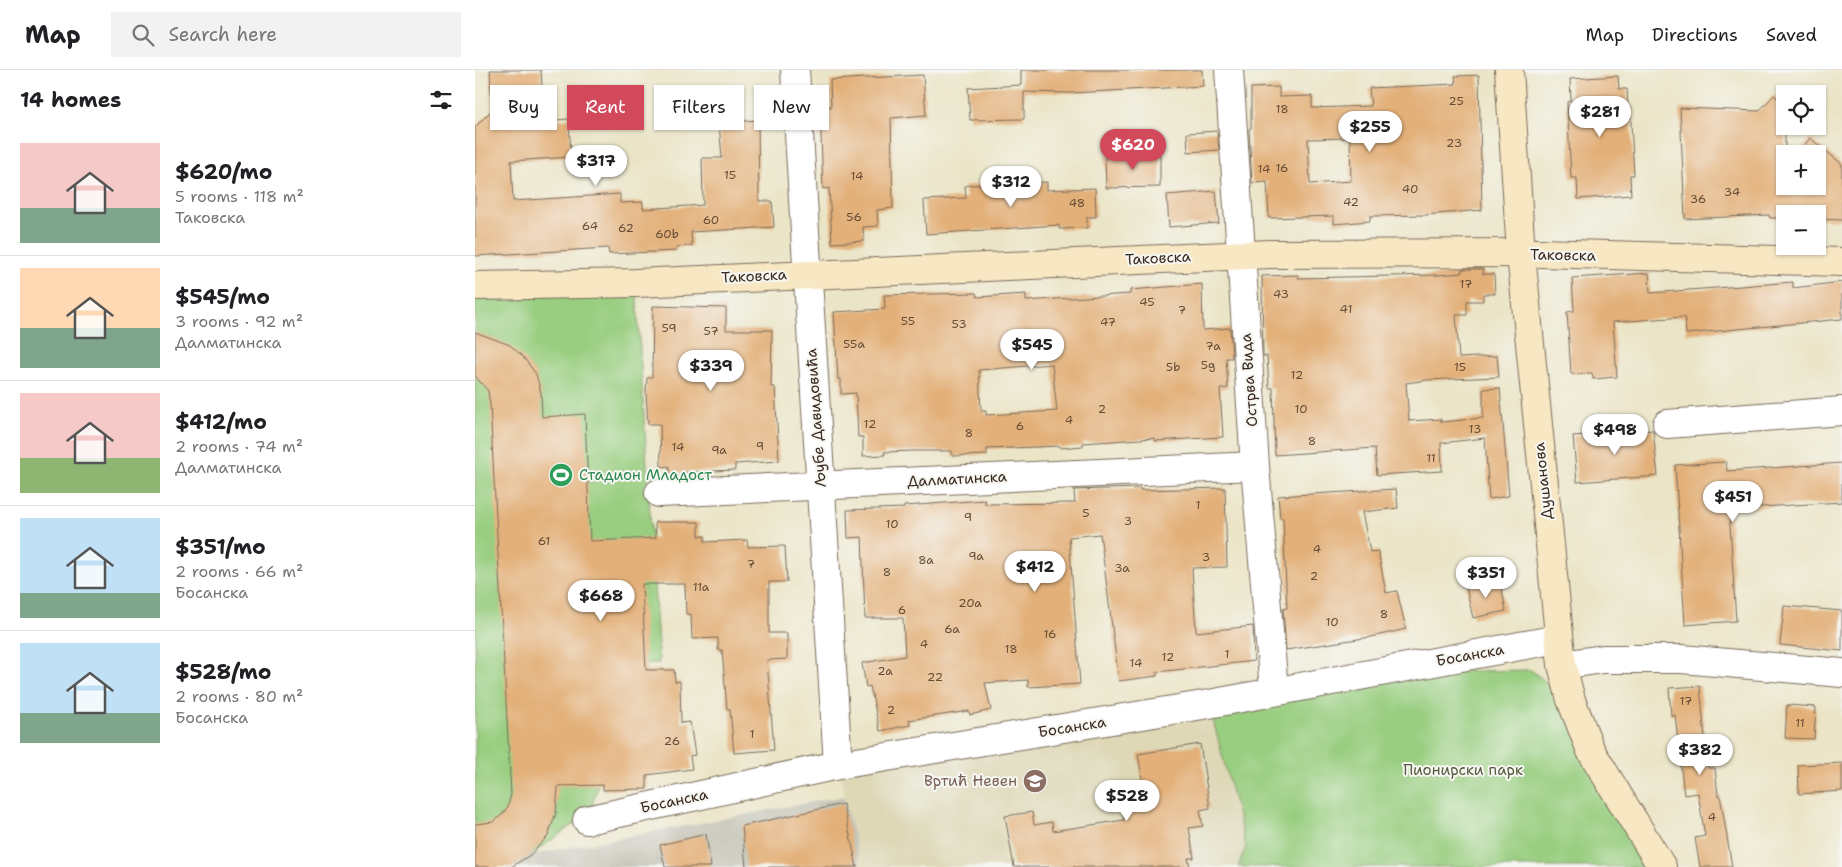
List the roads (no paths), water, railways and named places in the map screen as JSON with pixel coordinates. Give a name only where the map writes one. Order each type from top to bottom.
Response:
[{"type":"street","name":"Љубе Давидовића","points":[[795,70],[838,765]]},
{"type":"street","name":"Острва Вида","points":[[1229,70],[1255,466],[1274,690]]},
{"type":"street","name":"Душанова","points":[[1509,70],[1521,254],[1562,665],[1571,700],[1591,751],[1662,867]]},
{"type":"street","name":"Таковска","points":[[475,286],[635,283],[807,273],[1241,254],[1521,254],[1842,262]]},
{"type":"street","points":[[1667,424],[1842,411]]},
{"type":"street","name":"Далматинска","points":[[659,494],[1255,466]]},
{"type":"street","name":"Босанска","points":[[587,820],[838,765],[1209,704],[1274,690],[1558,639]]},
{"type":"street","points":[[1562,665],[1603,659],[1682,659],[1842,673]]},
{"type":"place","name":"Стадион Младост","points":[[561,475]]},
{"type":"place","name":"Вртић Невен","points":[[1035,781]]},
{"type":"park label","name":"Пионирски парк","points":[[1463,770]]}]
